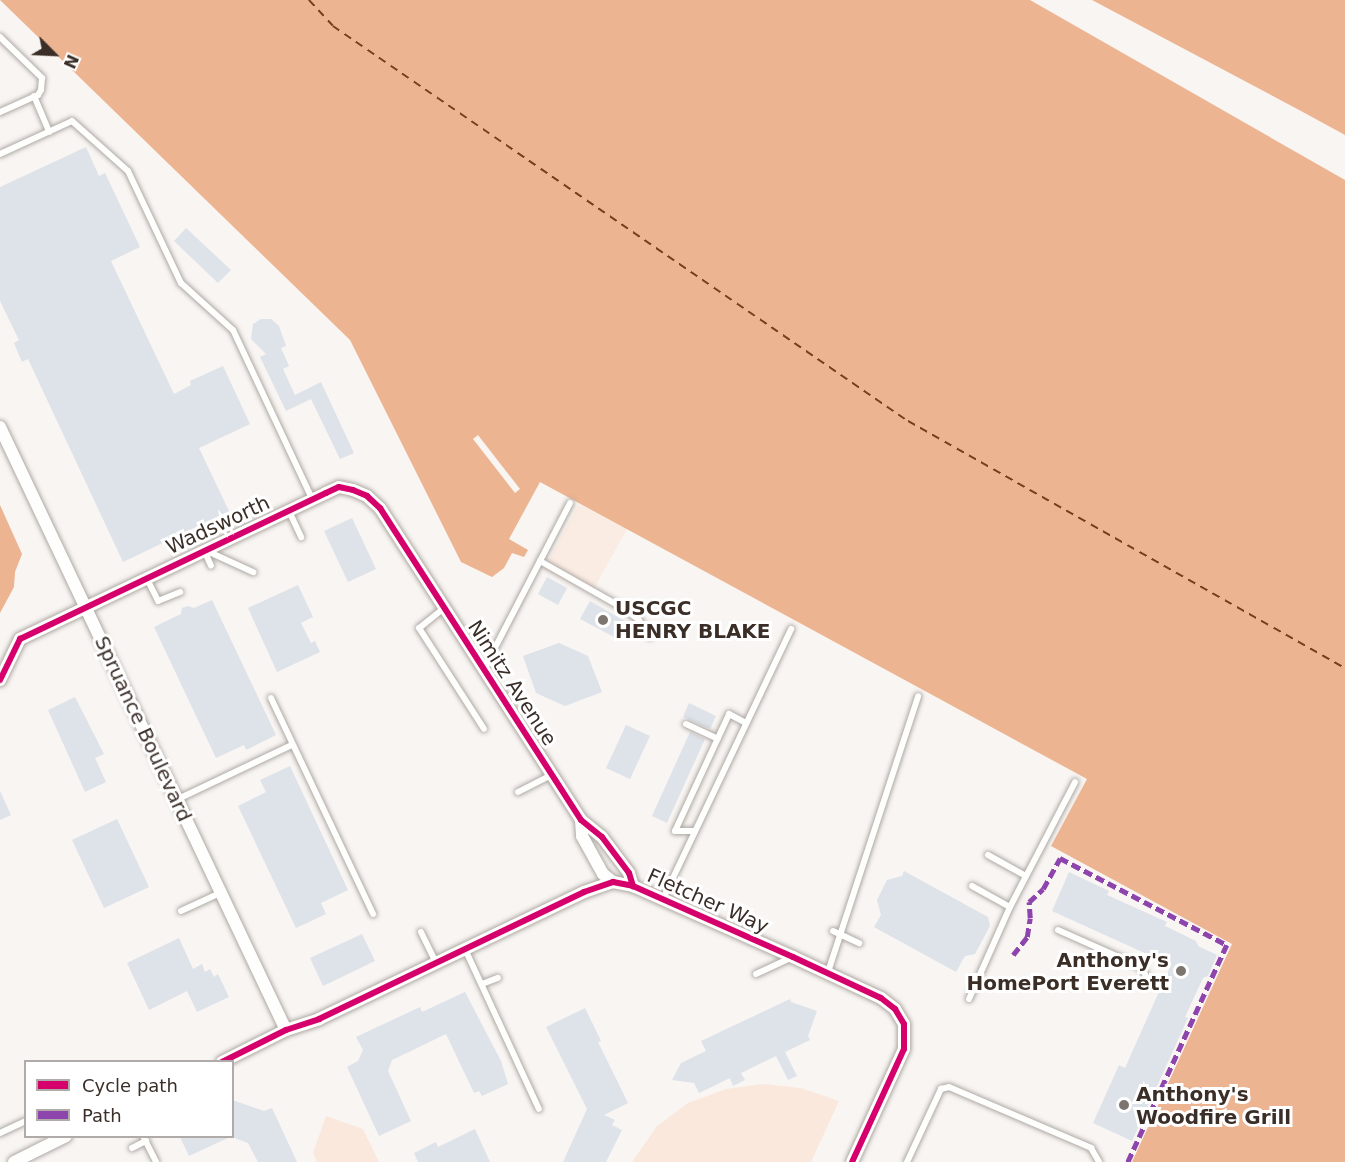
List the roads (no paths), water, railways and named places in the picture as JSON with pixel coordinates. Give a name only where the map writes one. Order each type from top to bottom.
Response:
[{"type":"street","name":"Spruance Boulevard","points":[[0,427],[286,1030]]},
{"type":"street","name":"Wadsworth","points":[[0,680],[21,639],[85,606],[339,487],[367,496]]},
{"type":"street","name":"Nimitz Avenue","points":[[367,496],[380,508],[581,819],[602,837],[629,873],[633,886]]},
{"type":"street","name":"Nimitz Avenue","points":[[581,819],[582,836],[603,874],[614,882]]},
{"type":"street","name":"Fletcher Way","points":[[614,882],[633,886],[793,957],[881,999],[895,1009],[904,1024],[904,1049],[852,1162]]},
{"type":"street","points":[[226,1060],[286,1030],[319,1019],[584,892],[614,882]]},
{"type":"street","points":[[14,1162],[64,1138]]},
{"type":"lane","points":[[0,37],[42,78],[41,90],[34,96],[0,112]]},
{"type":"lane","points":[[34,96],[49,132]]},
{"type":"lane","points":[[0,154],[72,121],[128,171],[181,282],[233,330],[312,499]]},
{"type":"lane","points":[[483,669],[570,503]]},
{"type":"lane","points":[[289,510],[301,537]]},
{"type":"lane","points":[[204,550],[211,566]]},
{"type":"lane","points":[[204,550],[254,572]]},
{"type":"lane","points":[[540,561],[621,607],[638,619],[650,636]]},
{"type":"lane","points":[[146,576],[158,601],[180,592]]},
{"type":"lane","points":[[444,608],[419,628],[484,729]]},
{"type":"lane","points":[[663,899],[790,629]]},
{"type":"lane","points":[[828,973],[836,932],[918,696]]},
{"type":"lane","points":[[271,698],[373,914]]},
{"type":"lane","points":[[695,831],[675,831],[729,714],[746,723]]},
{"type":"lane","points":[[686,724],[718,739]]},
{"type":"lane","points":[[176,800],[292,745]]},
{"type":"lane","points":[[518,792],[552,774]]},
{"type":"lane","points":[[969,999],[1010,907],[1075,782]]},
{"type":"lane","points":[[988,855],[1026,876]]},
{"type":"lane","points":[[972,886],[1010,907]]},
{"type":"lane","points":[[181,911],[220,893]]},
{"type":"lane","points":[[1058,930],[1141,967],[1147,978],[1146,983]]},
{"type":"lane","points":[[421,932],[436,963]]},
{"type":"lane","points":[[836,932],[859,943]]},
{"type":"lane","points":[[465,949],[540,1109]]},
{"type":"lane","points":[[756,974],[793,957]]},
{"type":"lane","points":[[482,984],[498,978]]},
{"type":"lane","points":[[907,1162],[941,1089],[949,1087],[1091,1148],[1099,1162]]},
{"type":"lane","points":[[0,1133],[24,1123]]},
{"type":"lane","points":[[132,1148],[145,1139],[156,1162]]},
{"type":"place","name":"USCGC HENRY BLAKE","points":[[603,620]]},
{"type":"place","name":"Anthony's HomePort Everett","points":[[1181,971]]},
{"type":"place","name":"Anthony's Woodfire Grill","points":[[1124,1105]]}]
